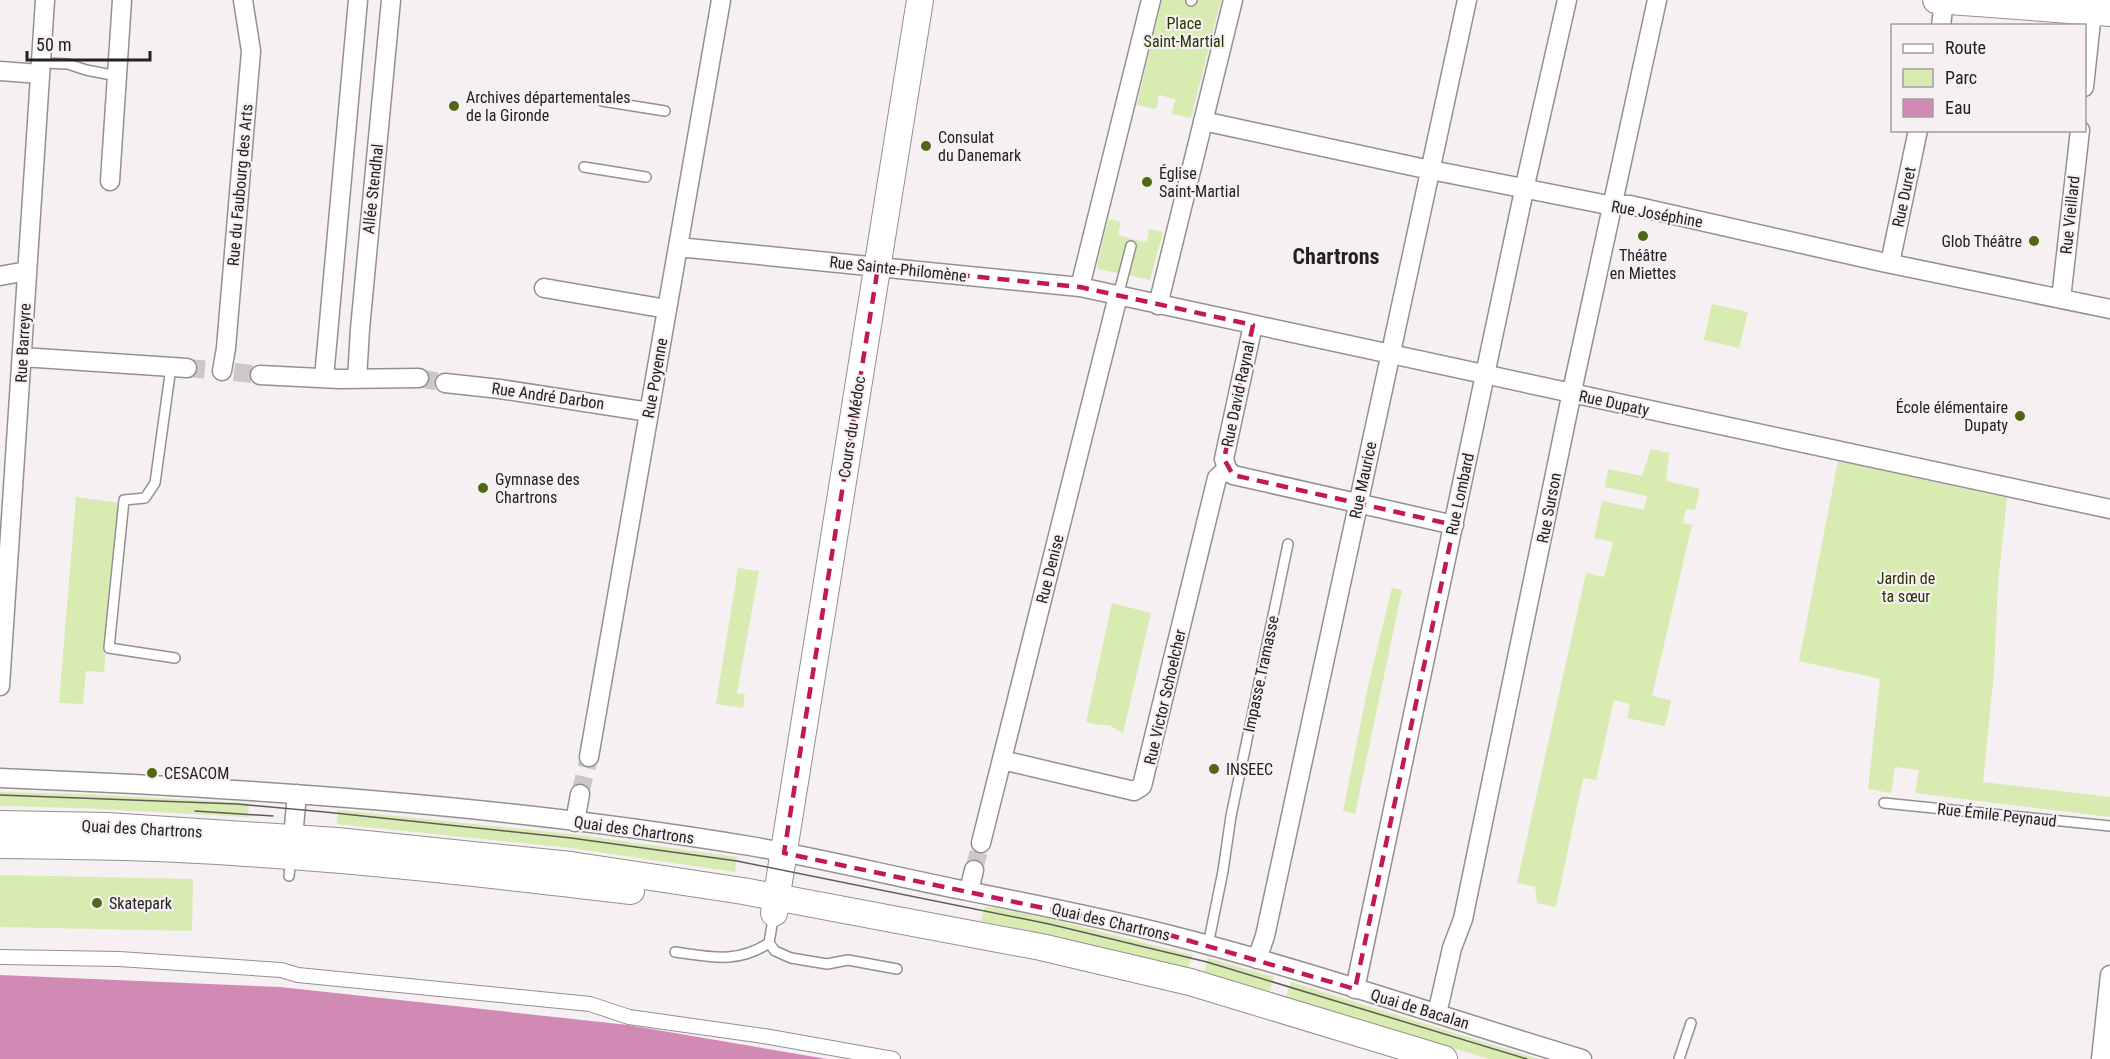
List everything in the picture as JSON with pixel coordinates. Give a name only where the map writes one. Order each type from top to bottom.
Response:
[{"type":"main road","name":"Cours du Médoc","points":[[775,905],[920,0]]},
{"type":"main road","points":[[1936,0],[2101,12]]},
{"type":"main road","name":"Quai des Chartrons","points":[[0,824],[107,826],[291,856]]},
{"type":"main road","name":"Quai des Chartrons","points":[[0,845],[109,846],[291,856],[775,905],[1041,947],[1190,982],[1238,1002]]},
{"type":"main road","points":[[1238,1002],[1411,1059]]},
{"type":"main road","points":[[1238,1002],[1444,1059]]},
{"type":"street","name":"Rue Barreyre","points":[[0,686],[45,0]]},
{"type":"street","points":[[110,181],[122,0]]},
{"type":"street","name":"Rue du Faubourg des Arts","points":[[223,371],[251,51],[243,0]]},
{"type":"street","name":"Allée Stendhal","points":[[324,378],[358,0]]},
{"type":"street","name":"Allée Stendhal","points":[[357,379],[392,0]]},
{"type":"street","name":"Rue Poyenne","points":[[589,757],[678,247],[685,184],[721,0]]},
{"type":"street","points":[[1080,287],[1151,0]]},
{"type":"street","points":[[1158,305],[1233,0]]},
{"type":"street","name":"Rue Maurice","points":[[1257,959],[1265,936],[1467,0]]},
{"type":"street","name":"Rue Lombard","points":[[1355,989],[1567,0]]},
{"type":"street","name":"Rue Surson","points":[[1437,1014],[1452,948],[1466,908],[1572,394],[1657,0]]},
{"type":"street","points":[[1941,24],[1944,0]]},
{"type":"street","points":[[2086,82],[2101,12]]},
{"type":"street","points":[[0,71],[41,68]]},
{"type":"street","name":"Rue Joséphine","points":[[1203,121],[1431,170],[1613,205],[1630,206],[2110,309]]},
{"type":"street","name":"Rue Duret","points":[[1890,263],[1918,132]]},
{"type":"street","name":"Rue Vieillard","points":[[2061,298],[2080,132]]},
{"type":"street","name":"Rue Sainte-Philomène","points":[[678,247],[1080,287],[1118,296]]},
{"type":"street","points":[[0,276],[27,271]]},
{"type":"street","points":[[544,288],[667,309]]},
{"type":"street","name":"Rue Dupaty","points":[[1118,296],[2110,509]]},
{"type":"street","name":"Rue Denise","points":[[981,843],[1118,296]]},
{"type":"street","name":"Rue David Raynal","points":[[1253,325],[1224,459],[1227,469],[1233,475],[1454,525]]},
{"type":"street","points":[[22,357],[179,367]]},
{"type":"street","points":[[260,375],[357,379],[419,378]]},
{"type":"street","name":"Rue André Darbon","points":[[445,383],[500,389],[649,412]]},
{"type":"street","name":"Rue Victor Schoelcher","points":[[1002,760],[1134,791],[1142,786],[1146,778],[1217,478],[1227,469]]},
{"type":"street","name":"Quai des Chartrons","points":[[0,778],[156,784],[297,794],[574,822],[752,847],[1054,908],[1257,959]]},
{"type":"street","points":[[291,856],[297,794]]},
{"type":"street","points":[[574,822],[580,794]]},
{"type":"street","points":[[969,891],[974,870]]},
{"type":"street","points":[[0,957],[119,959],[281,970],[298,975],[590,1004],[629,1017],[764,1036],[893,1059]]},
{"type":"street","name":"Quai de Bacalan","points":[[1257,959],[1582,1059]]},
{"type":"street","points":[[2101,1059],[2110,975]]},
{"type":"lane","points":[[41,68],[68,64],[117,76]]},
{"type":"lane","points":[[602,101],[665,111]]},
{"type":"lane","points":[[584,167],[646,177]]},
{"type":"lane","points":[[1118,296],[1131,246]]},
{"type":"lane","points":[[176,658],[109,648],[124,500],[145,498],[155,483],[179,367]]},
{"type":"lane","name":"Impasse Tramasse","points":[[1208,945],[1231,816],[1288,544]]},
{"type":"lane","name":"Rue Émile Peynaud","points":[[1884,803],[2110,826]]},
{"type":"lane","points":[[775,905],[769,943],[783,956],[827,964],[848,960],[897,969]]},
{"type":"lane","points":[[675,952],[732,958],[747,955],[769,943]]},
{"type":"lane","points":[[1679,1059],[1691,1023]]},
{"type":"highlighted area","points":[[878,267],[1080,287],[1253,325],[1224,459],[1233,475],[1454,525],[1355,989],[1166,934],[784,853]]},
{"type":"green space","name":"Place Saint-Martial","points":[[1162,0],[1221,0],[1191,118],[1173,114],[1176,101],[1174,98],[1161,95],[1158,97],[1155,109],[1137,105]]},
{"type":"green space","points":[[1108,219],[1121,222],[1118,235],[1144,242],[1147,242],[1149,229],[1163,232],[1150,280],[1098,269]]},
{"type":"green space","points":[[1712,304],[1748,312],[1739,348],[1704,340]]},
{"type":"green space","points":[[1651,449],[1669,453],[1666,481],[1700,489],[1695,510],[1686,509],[1683,523],[1692,525],[1652,696],[1671,700],[1665,726],[1627,718],[1630,704],[1614,700],[1596,780],[1583,778],[1556,907],[1537,903],[1535,887],[1517,883],[1586,573],[1604,577],[1613,542],[1594,538],[1602,501],[1644,510],[1647,496],[1605,487],[1608,469],[1642,476]]},
{"type":"green space","name":"Jardin de ta sœur","points":[[1838,461],[2007,498],[1998,583],[1994,672],[1983,782],[2110,797],[2110,817],[1915,793],[1919,770],[1895,767],[1891,793],[1868,789],[1880,679],[1799,661]]},
{"type":"green space","points":[[76,497],[120,503],[104,672],[86,671],[83,704],[59,703]]},
{"type":"green space","points":[[738,568],[759,571],[737,693],[745,694],[743,708],[716,704]]},
{"type":"green space","points":[[1392,588],[1402,590],[1355,814],[1343,811],[1368,686]]},
{"type":"green space","points":[[1112,603],[1151,613],[1123,733],[1109,725],[1086,722]]},
{"type":"green space","points":[[0,792],[249,803],[248,817],[0,806]]},
{"type":"green space","points":[[338,810],[572,834],[737,857],[735,872],[570,848],[337,824]]},
{"type":"green space","points":[[0,875],[193,879],[192,931],[0,927]]},
{"type":"green space","points":[[985,906],[1051,919],[1192,955],[1188,969],[1046,934],[981,921]]},
{"type":"green space","points":[[1208,958],[1274,977],[1270,992],[1204,973]]},
{"type":"green space","points":[[1291,982],[1538,1059],[1489,1059],[1286,997]]},
{"type":"water","points":[[0,975],[280,987],[628,1025],[827,1059],[0,1059]]},
{"type":"tunnel","points":[[187,368],[211,370]]},
{"type":"tunnel","points":[[234,372],[260,375]]},
{"type":"tunnel","points":[[419,378],[445,383]]},
{"type":"tunnel","points":[[580,794],[589,757]]},
{"type":"tunnel","points":[[974,870],[981,843]]},
{"type":"tram line","points":[[0,795],[237,804],[571,838],[737,861],[1049,924],[1207,962],[1527,1059]]},
{"type":"tram line","points":[[195,811],[273,816]]},
{"type":"place","name":"Archives départementales de la Gironde","points":[[454,106]]},
{"type":"place","name":"Consulat du Danemark","points":[[926,146]]},
{"type":"place","name":"Église Saint-Martial","points":[[1147,182]]},
{"type":"place","name":"Théâtre en Miettes","points":[[1643,236]]},
{"type":"place","name":"Glob Théâtre","points":[[2034,241]]},
{"type":"place","name":"École élémentaire Dupaty","points":[[2020,416]]},
{"type":"place","name":"Gymnase des Chartrons","points":[[483,488]]},
{"type":"place","name":"INSEEC","points":[[1214,769]]},
{"type":"place","name":"CESACOM","points":[[152,773]]},
{"type":"place","name":"Skatepark","points":[[97,903]]},
{"type":"district","name":"Chartrons","points":[[1336,256]]}]
